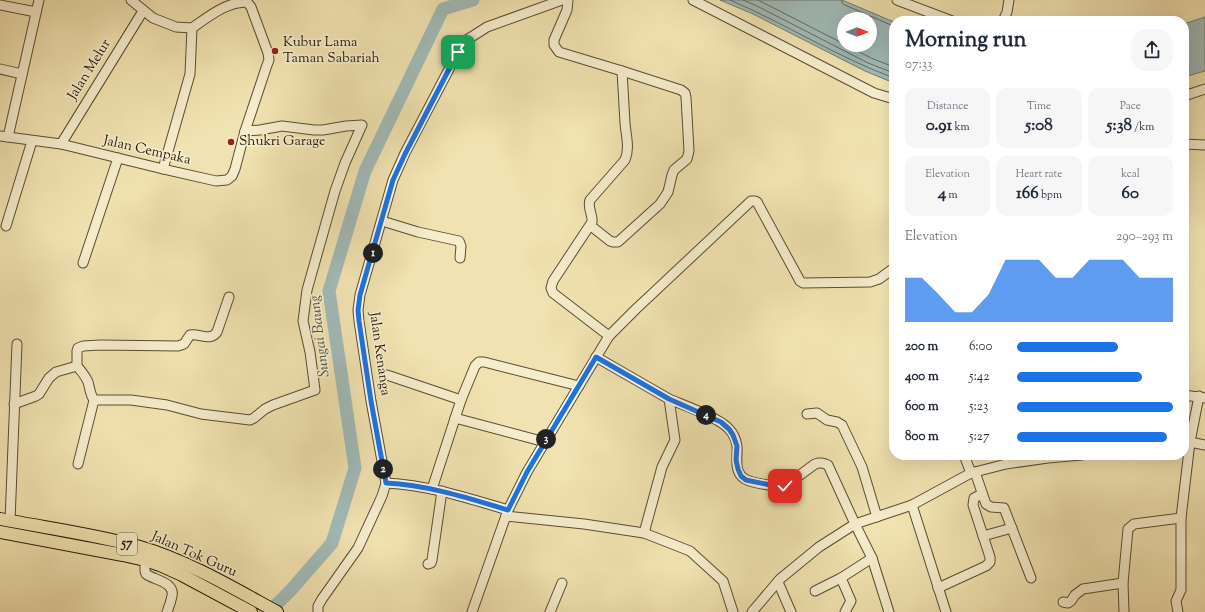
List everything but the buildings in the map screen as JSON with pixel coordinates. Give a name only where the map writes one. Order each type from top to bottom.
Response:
[{"type":"main road","name":"Jalan Tok Guru","points":[[5,520],[140,547],[186,565],[277,612]]},
{"type":"main road","name":"Jalan Tok Guru","points":[[0,532],[145,560],[182,575],[251,612]]},
{"type":"street","points":[[4,136],[22,74],[39,0]]},
{"type":"street","points":[[94,400],[131,400],[167,405],[201,414],[250,420],[265,408],[315,390],[310,352],[303,321],[307,290],[335,191],[345,162],[362,125],[323,130],[282,126],[245,131],[269,60],[268,53],[251,7],[246,2],[234,4],[214,12],[192,28],[176,27],[153,18],[131,0]]},
{"type":"street","name":"Jalan Kenanga","points":[[318,612],[318,606],[322,599],[358,548],[382,496],[386,483],[371,401],[358,310],[360,295],[393,180],[465,41],[487,27],[562,0]]},
{"type":"street","points":[[568,0],[567,10],[554,40],[554,45],[559,52],[622,70],[681,90],[686,97],[689,151],[687,159],[674,170],[668,192],[660,204],[616,243],[591,226]]},
{"type":"street","points":[[693,0],[874,92],[889,97]]},
{"type":"street","points":[[897,0],[939,16]]},
{"type":"street","points":[[1005,16],[1009,0]]},
{"type":"street","points":[[0,5],[36,12]]},
{"type":"street","name":"Jalan Melur","points":[[61,144],[143,11]]},
{"type":"street","points":[[163,169],[190,74],[192,28]]},
{"type":"street","points":[[0,69],[22,74]]},
{"type":"street","points":[[609,336],[553,293],[551,288],[553,282],[591,226],[593,220],[589,207],[590,200],[625,160],[628,151],[622,70]]},
{"type":"street","points":[[1189,94],[1205,89]]},
{"type":"street","name":"Jalan Cempaka","points":[[4,136],[61,144],[216,181],[227,180],[232,176],[245,131]]},
{"type":"street","points":[[6,226],[32,141]]},
{"type":"street","points":[[1189,144],[1205,145]]},
{"type":"street","points":[[83,262],[118,158]]},
{"type":"street","points":[[472,612],[507,513],[527,472],[609,336],[751,201],[757,202],[800,281],[803,283],[870,282],[879,279],[889,272]]},
{"type":"street","points":[[382,220],[418,232],[459,241],[461,246],[460,258]]},
{"type":"street","points":[[94,400],[90,395],[88,382],[84,374],[77,366],[78,348],[83,346],[100,345],[178,346],[184,344],[190,335],[196,334],[211,338],[217,332],[230,297]]},
{"type":"street","points":[[5,520],[14,404],[16,344]]},
{"type":"street","points":[[596,357],[669,399],[721,422],[733,435],[737,446],[736,460],[738,469],[741,476],[746,480],[775,486],[785,486],[815,464],[820,462],[828,465],[872,558],[889,612]]},
{"type":"street","points":[[432,489],[461,400],[475,366],[479,362],[481,361],[578,386]]},
{"type":"street","points":[[14,404],[39,394],[49,378],[56,372],[77,366]]},
{"type":"street","points":[[387,375],[461,400]]},
{"type":"street","points":[[1189,396],[1202,397],[1189,436]]},
{"type":"street","points":[[644,533],[662,467],[675,440],[669,399]]},
{"type":"street","points":[[78,464],[94,400]]},
{"type":"street","points":[[807,414],[817,413],[827,420],[837,422],[842,425],[862,467],[877,517]]},
{"type":"street","points":[[455,418],[545,442]]},
{"type":"street","points":[[1189,442],[1205,445]]},
{"type":"street","points":[[967,460],[987,506],[1004,508],[1031,578]]},
{"type":"street","points":[[752,612],[778,582],[819,547],[855,524],[912,505],[973,472],[1006,464],[1034,460]]},
{"type":"street","points":[[1178,612],[1176,601],[1181,590],[1181,518],[1186,460]]},
{"type":"street","points":[[386,483],[410,485],[442,491],[507,513],[644,533],[693,553],[723,581],[733,612]]},
{"type":"street","points":[[428,564],[431,563],[432,560],[442,491]]},
{"type":"street","points":[[938,588],[988,564],[990,557],[973,503],[974,498],[982,494]]},
{"type":"street","points":[[912,505],[946,612]]},
{"type":"street","points":[[1124,612],[1123,583],[1128,531],[1130,527],[1134,524],[1181,518]]},
{"type":"street","points":[[983,536],[1012,528]]},
{"type":"street","points":[[815,591],[841,578],[872,558]]},
{"type":"street","points":[[145,560],[144,571],[146,574],[167,584],[173,591],[168,612]]},
{"type":"street","points":[[841,578],[851,601],[845,612]]},
{"type":"street","points":[[778,582],[791,612]]},
{"type":"street","points":[[1063,602],[1066,603],[1071,601],[1083,589],[1123,583]]},
{"type":"street","points":[[550,612],[562,584]]},
{"type":"water","points":[[720,0],[842,0],[870,12],[837,12],[837,52],[877,52],[877,15],[889,20],[889,81],[865,71],[753,14]]},
{"type":"water","points":[[1205,17],[1205,71],[1189,76],[1189,22]]},
{"type":"waterway","name":"Sungai Baung","points":[[269,612],[291,590],[332,543],[355,468],[329,291],[365,171],[443,9],[473,0]]},
{"type":"place","name":"Kubur Lama Taman Sabariah","points":[[275,51]]},
{"type":"place","name":"Shukri Garage","points":[[231,142]]},
{"type":"route","points":[[458,52],[393,180],[360,295],[358,310],[359,321],[371,401],[386,483],[410,485],[442,491],[508,510],[527,472],[596,357],[669,399],[721,422],[729,429],[736,441],[736,460],[738,469],[741,476],[746,480],[775,486],[785,486]]}]
